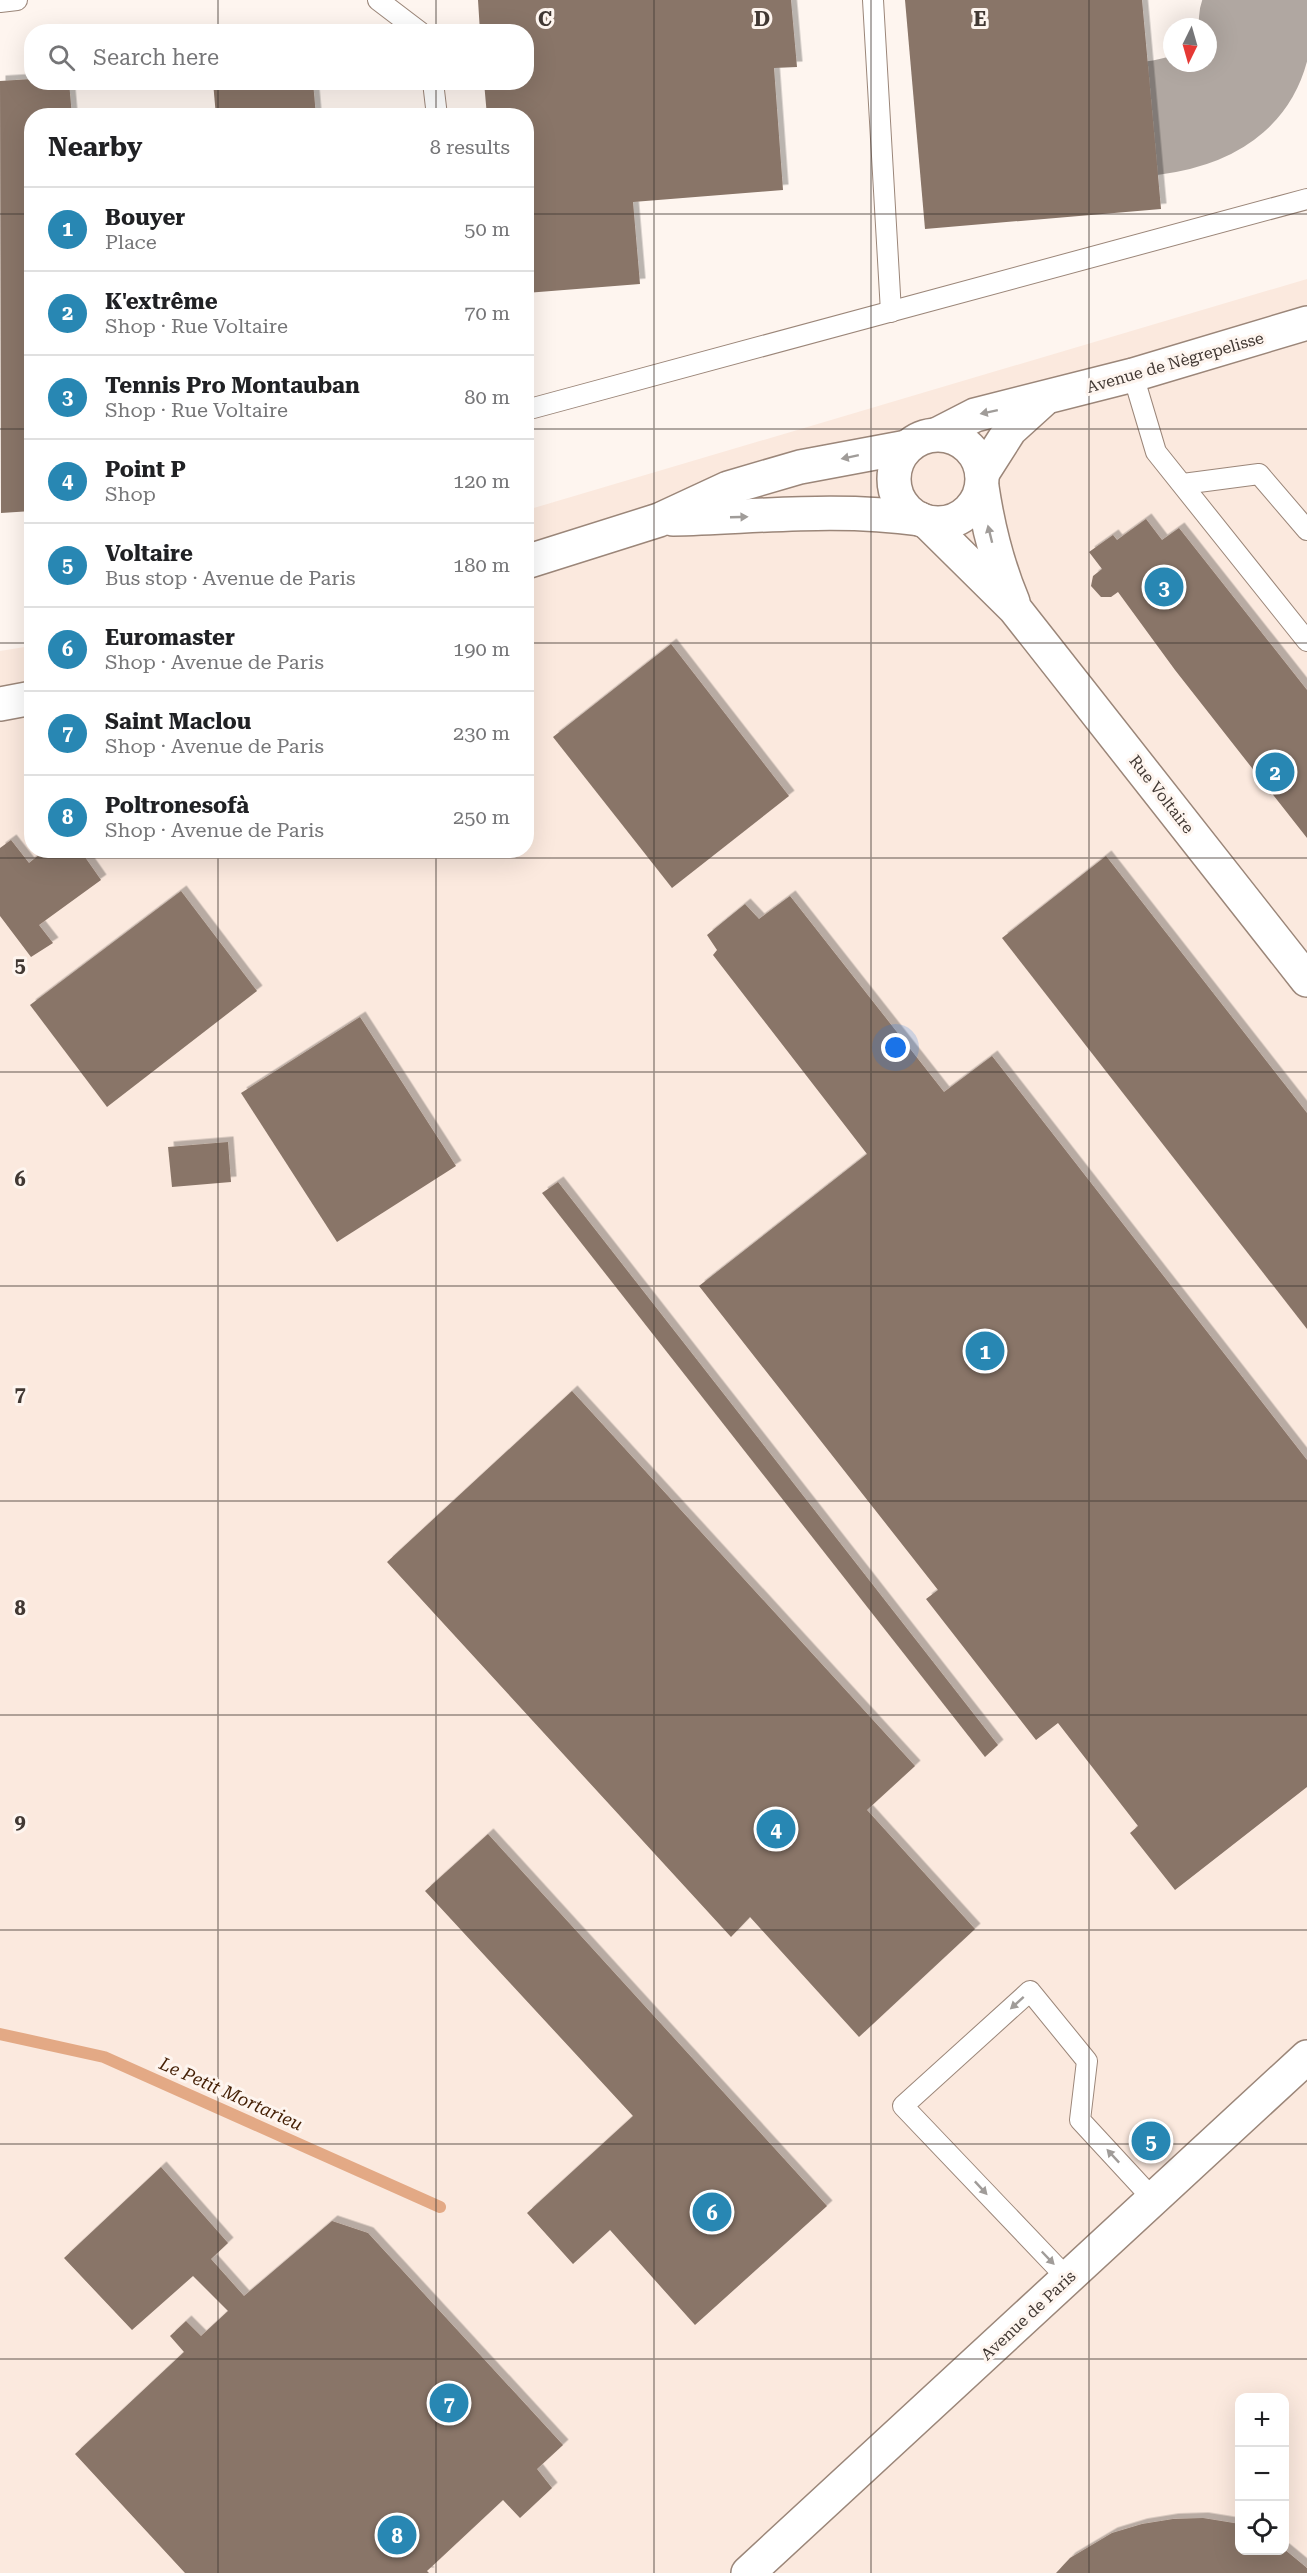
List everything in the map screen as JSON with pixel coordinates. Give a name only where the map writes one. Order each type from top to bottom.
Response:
[{"type":"main road","name":"Avenue de Nègrepelisse","points":[[938,434],[975,415],[1043,400],[1307,323]]},
{"type":"main road","name":"Avenue de Nègrepelisse","points":[[982,480],[1010,430],[1043,400]]},
{"type":"main road","points":[[659,520],[745,518],[810,512],[877,513],[923,521],[941,523],[956,520],[968,512],[977,500],[982,480],[978,459],[968,446],[954,437],[938,434],[921,437],[907,447],[894,472],[894,487],[899,501],[908,512],[923,521]]},
{"type":"main road","points":[[534,559],[659,520],[728,488],[800,467],[907,447]]},
{"type":"main road","name":"Rue Voltaire","points":[[982,480],[993,547],[1016,609]]},
{"type":"main road","name":"Rue Voltaire","points":[[923,521],[1016,609],[1307,980]]},
{"type":"main road","points":[[0,704],[24,700]]},
{"type":"main road","name":"Avenue de Paris","points":[[748,2573],[1307,2057]]},
{"type":"lane","points":[[0,2],[17,0]]},
{"type":"lane","points":[[378,0],[410,24]]},
{"type":"lane","points":[[873,0],[891,312]]},
{"type":"lane","points":[[434,90],[436,108]]},
{"type":"lane","points":[[534,408],[1307,199]]},
{"type":"lane","points":[[1133,375],[1156,452],[1307,641]]},
{"type":"lane","points":[[1182,484],[1259,474],[1307,530]]},
{"type":"lane","points":[[1067,2278],[903,2106],[1030,1991],[1087,2061],[1080,2120],[1153,2199]]},
{"type":"shaded area","points":[[1307,279],[1307,2573],[0,2573],[0,651],[24,647],[24,858],[534,858],[534,508]]},
{"type":"building","points":[[478,0],[791,0],[797,67],[774,68],[783,190],[633,202],[640,284],[534,292],[534,108],[486,108],[485,90],[534,90],[534,24],[480,24]]},
{"type":"building","points":[[905,0],[1142,0],[1161,209],[925,229]]},
{"type":"building","points":[[24,80],[24,90],[70,90],[71,108],[24,108],[24,512],[1,513],[0,81]]},
{"type":"building","points":[[214,90],[314,90],[315,108],[215,108]]},
{"type":"building","points":[[1146,519],[1162,540],[1179,528],[1307,690],[1307,838],[1175,670],[1118,592],[1111,597],[1101,597],[1091,586],[1093,576],[1102,569],[1089,552],[1113,535],[1117,540]]},
{"type":"building","points":[[671,644],[789,796],[672,888],[553,737]]},
{"type":"building","points":[[11,840],[29,863],[35,858],[86,858],[101,880],[39,925],[53,943],[31,957],[0,916],[0,848]]},
{"type":"building","points":[[1106,856],[1307,1113],[1307,1329],[1002,938]]},
{"type":"building","points":[[181,891],[257,991],[107,1107],[30,1005]]},
{"type":"building","points":[[790,896],[944,1092],[992,1056],[1307,1460],[1307,1787],[1175,1890],[1130,1833],[1138,1826],[1058,1723],[1036,1740],[926,1599],[938,1590],[699,1286],[867,1154],[713,955],[717,950],[707,935],[745,904],[759,919]]},
{"type":"building","points":[[360,1017],[456,1166],[337,1242],[241,1093]]},
{"type":"building","points":[[228,1142],[231,1182],[172,1187],[168,1147]]},
{"type":"building","points":[[558,1182],[998,1745],[985,1757],[542,1193]]},
{"type":"building","points":[[572,1391],[915,1766],[867,1810],[975,1929],[859,2037],[750,1917],[731,1937],[387,1562]]},
{"type":"building","points":[[488,1834],[827,2206],[695,2325],[610,2230],[573,2264],[527,2213],[633,2116],[425,1891]]},
{"type":"building","points":[[161,2167],[228,2243],[211,2259],[244,2296],[332,2221],[368,2233],[563,2445],[537,2469],[552,2488],[520,2518],[503,2500],[427,2571],[429,2573],[185,2573],[75,2454],[184,2352],[170,2336],[186,2321],[201,2336],[228,2311],[193,2276],[132,2330],[64,2258]]},
{"type":"building","points":[[1203,2518],[1235,2523],[1235,2555],[1289,2555],[1289,2553],[1307,2568],[1307,2573],[1056,2573],[1070,2558],[1112,2533],[1142,2524],[1173,2519]]},
{"type":"waterway","name":"Le Petit Mortarieu","points":[[0,2034],[104,2057],[440,2207]]},
{"type":"taxiway","points":[[1153,118],[1194,108],[1226,90],[1238,76],[1247,60],[1256,19]]},
{"type":"place","name":"Tennis Pro Montauban","points":[[1164,587]]},
{"type":"place","name":"K'extrême","points":[[1275,772]]},
{"type":"place","name":"Bouyer","points":[[985,1351]]},
{"type":"place","name":"Point P","points":[[776,1829]]},
{"type":"place","name":"Voltaire","points":[[1151,2141]]},
{"type":"place","name":"Euromaster","points":[[712,2212]]},
{"type":"place","name":"Saint Maclou","points":[[449,2403]]},
{"type":"place","name":"Poltronesofà","points":[[397,2535]]}]
